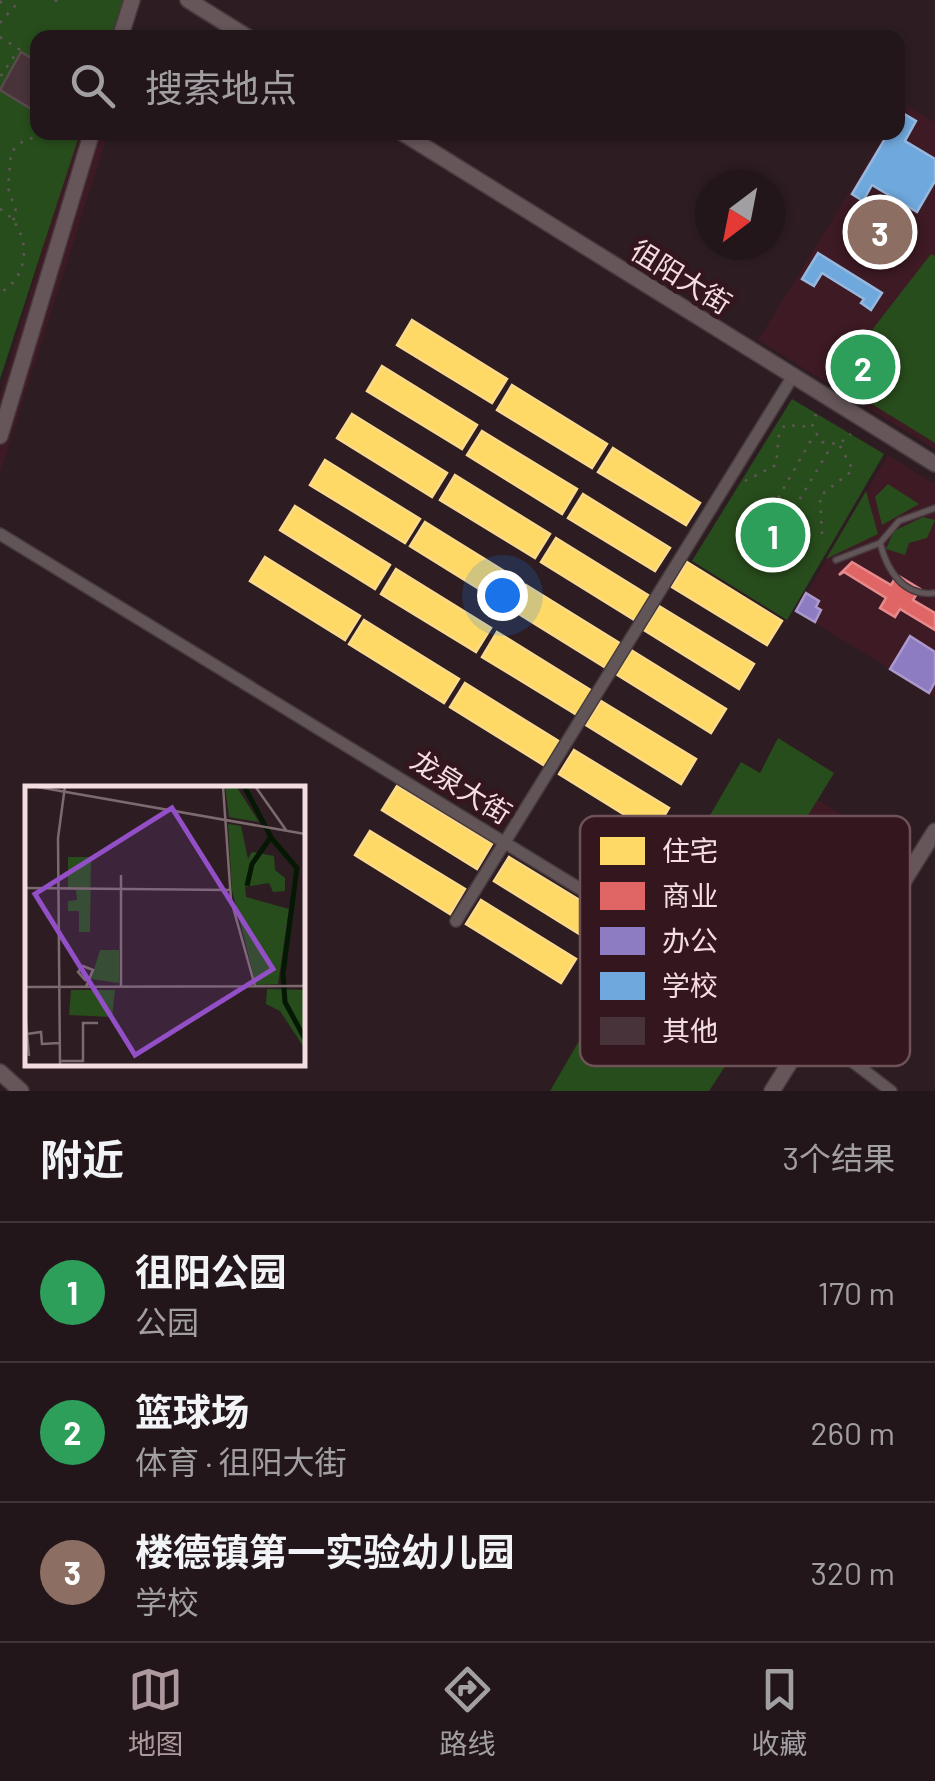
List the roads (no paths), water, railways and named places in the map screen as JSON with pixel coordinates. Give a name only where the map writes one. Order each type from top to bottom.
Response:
[{"type":"street","points":[[123,30],[132,0]]},
{"type":"street","points":[[188,0],[235,30]]},
{"type":"street","points":[[0,436],[90,140]]},
{"type":"street","name":"徂阳大街","points":[[414,140],[935,464]]},
{"type":"street","points":[[456,921],[793,376]]},
{"type":"street","name":"龙泉大街","points":[[0,534],[580,890]]},
{"type":"street","points":[[910,870],[935,830]]},
{"type":"street","points":[[772,1091],[788,1066]]},
{"type":"street","name":"龙泉大街","points":[[858,1066],[891,1091]]},
{"type":"street","points":[[0,1072],[21,1091]]},
{"type":"lane","points":[[836,560],[880,543],[899,521],[935,508]]},
{"type":"lane","points":[[880,543],[891,576],[920,594],[935,593]]},
{"type":"place","name":"楼德镇第一实验幼儿园","points":[[880,232]]},
{"type":"place","name":"篮球场","points":[[863,367]]},
{"type":"place","name":"徂阳公园","points":[[773,535]]}]
